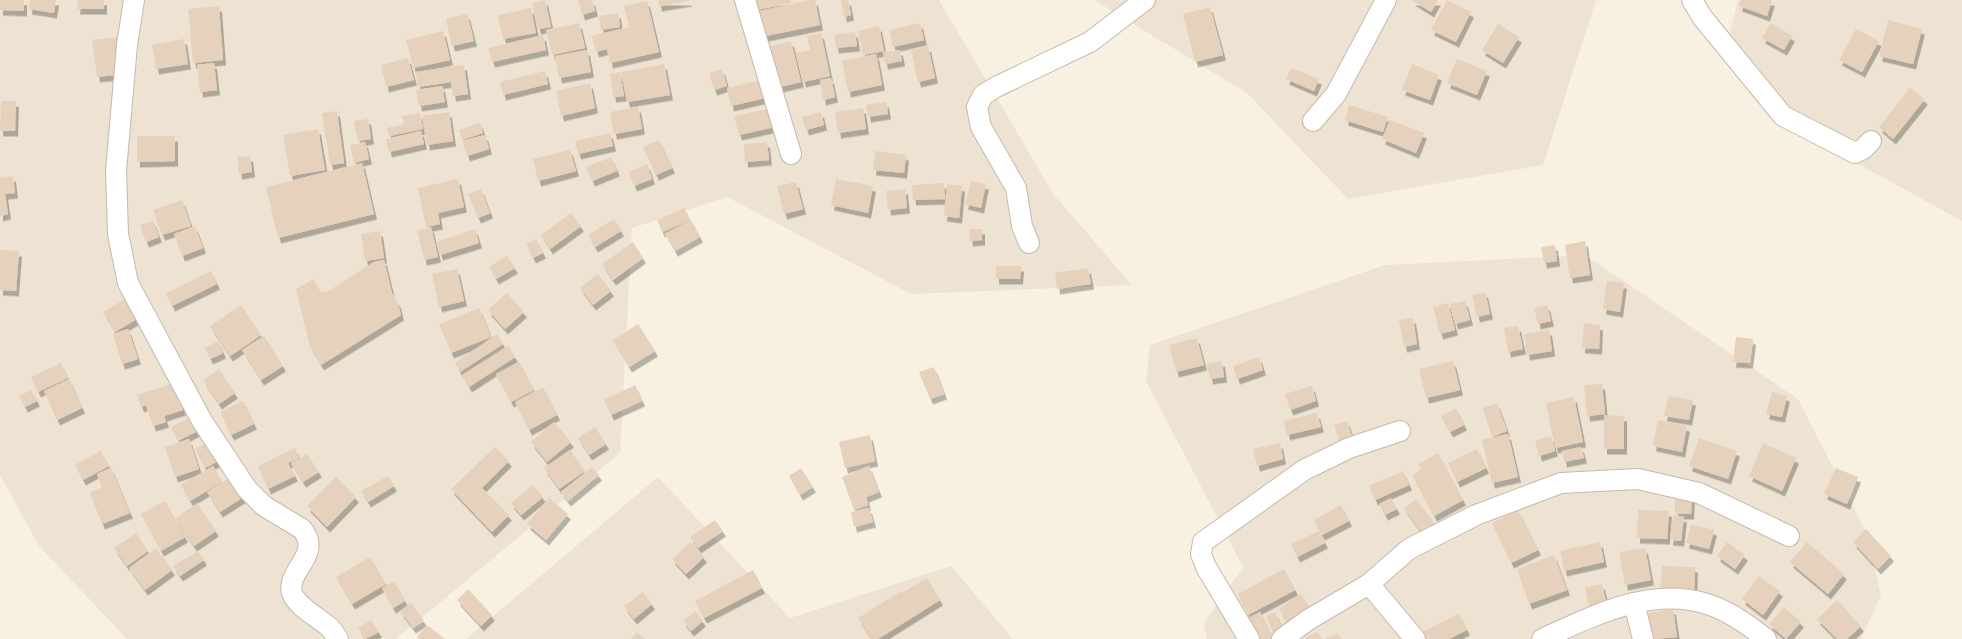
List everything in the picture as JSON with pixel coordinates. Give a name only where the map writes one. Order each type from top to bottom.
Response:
[{"type":"street","points":[[134,0],[127,45],[116,171],[118,234],[128,283],[202,421],[247,489],[264,506],[302,529],[306,535],[309,542],[305,559],[291,583],[291,590],[294,599],[331,628],[338,639]]},
{"type":"street","points":[[745,0],[791,154]]},
{"type":"street","points":[[1029,242],[1022,226],[1016,188],[982,127],[977,107],[983,96],[996,87],[1090,42],[1145,0]]},
{"type":"street","points":[[1313,121],[1336,94],[1370,34],[1386,0]]},
{"type":"street","points":[[1692,0],[1708,24],[1783,116],[1855,153],[1864,149],[1871,141]]},
{"type":"street","points":[[1249,639],[1206,567],[1201,554],[1203,542],[1304,470],[1349,448],[1400,431]]},
{"type":"street","points":[[1282,639],[1308,620],[1369,584],[1409,548],[1476,515],[1560,483],[1638,479],[1699,493],[1789,536]]},
{"type":"street","points":[[1369,584],[1415,639]]},
{"type":"street","points":[[1542,639],[1598,614],[1634,603],[1675,598],[1708,604],[1749,626],[1766,639]]},
{"type":"street","points":[[1634,603],[1643,639]]},
{"type":"shaded area","points":[[0,0],[939,0],[1054,195],[1132,285],[911,294],[727,197],[632,228],[620,453],[396,639],[127,639],[39,546],[0,475]]},
{"type":"shaded area","points":[[1094,0],[1596,0],[1543,165],[1348,199],[1247,93]]},
{"type":"shaded area","points":[[1738,0],[1962,0],[1962,221],[1831,149],[1726,48]]},
{"type":"shaded area","points":[[1585,255],[1798,399],[1865,530],[1881,595],[1861,639],[1207,639],[1204,623],[1243,567],[1146,381],[1150,345],[1385,265]]},
{"type":"shaded area","points":[[658,477],[790,618],[951,566],[1013,639],[466,639]]},
{"type":"building","points":[[0,0],[24,0],[24,11],[0,10]]},
{"type":"building","points":[[30,0],[56,0],[54,13],[29,9]]},
{"type":"building","points":[[78,0],[104,0],[104,9],[77,9]]},
{"type":"building","points":[[545,0],[551,27],[538,29],[532,3]]},
{"type":"building","points":[[578,0],[592,0],[595,11],[582,15]]},
{"type":"building","points":[[658,0],[689,0],[689,1],[659,6]]},
{"type":"building","points":[[750,0],[791,0],[791,3],[752,11]]},
{"type":"building","points":[[815,0],[820,25],[755,38],[750,13]]},
{"type":"building","points":[[841,0],[848,0],[851,15],[844,17]]},
{"type":"building","points":[[1412,0],[1438,0],[1431,12]]},
{"type":"building","points":[[1447,0],[1471,12],[1456,42],[1431,30]]},
{"type":"building","points":[[1741,0],[1772,0],[1767,16],[1739,6]]},
{"type":"building","points":[[647,1],[659,52],[610,63],[607,49],[596,52],[592,36],[629,27],[624,6]]},
{"type":"building","points":[[219,6],[223,60],[193,63],[188,9]]},
{"type":"building","points":[[1210,7],[1223,55],[1195,62],[1183,14]]},
{"type":"building","points":[[531,8],[536,33],[503,39],[498,15]]},
{"type":"building","points":[[618,13],[620,27],[601,30],[599,16]]},
{"type":"building","points":[[467,14],[474,41],[452,46],[446,19]]},
{"type":"building","points":[[1888,20],[1922,29],[1913,64],[1879,56]]},
{"type":"building","points":[[579,23],[585,48],[552,55],[546,30]]},
{"type":"building","points":[[920,23],[924,40],[893,47],[889,30]]},
{"type":"building","points":[[1771,23],[1792,36],[1784,50],[1762,38]]},
{"type":"building","points":[[1498,24],[1519,37],[1503,63],[1482,50]]},
{"type":"building","points":[[879,26],[884,51],[863,55],[858,31]]},
{"type":"building","points":[[1856,29],[1879,41],[1862,72],[1839,60]]},
{"type":"building","points":[[443,31],[450,60],[413,68],[406,40]]},
{"type":"building","points":[[855,32],[857,46],[836,48],[834,35]]},
{"type":"building","points":[[821,33],[830,76],[803,82],[796,53],[810,50],[807,36]]},
{"type":"building","points":[[543,35],[546,50],[492,62],[488,48]]},
{"type":"building","points":[[119,37],[124,74],[97,77],[92,40]]},
{"type":"building","points":[[184,39],[188,64],[156,69],[152,45]]},
{"type":"building","points":[[791,41],[801,82],[772,89],[762,48]]},
{"type":"building","points":[[928,46],[935,78],[918,82],[911,50]]},
{"type":"building","points":[[587,50],[591,72],[559,78],[555,56]]},
{"type":"building","points":[[900,50],[902,61],[885,64],[883,52]]},
{"type":"building","points":[[876,54],[882,85],[848,92],[842,61]]},
{"type":"building","points":[[408,58],[414,80],[386,87],[381,65]]},
{"type":"building","points":[[1457,59],[1487,71],[1477,95],[1447,83]]},
{"type":"building","points":[[214,63],[217,90],[200,92],[197,65]]},
{"type":"building","points":[[664,64],[670,95],[627,102],[621,72]]},
{"type":"building","points":[[1412,64],[1439,75],[1430,100],[1402,90]]},
{"type":"building","points":[[464,65],[468,94],[453,96],[451,82],[418,87],[416,72]]},
{"type":"building","points":[[1291,68],[1319,79],[1314,91],[1286,79]]},
{"type":"building","points":[[722,69],[727,86],[714,90],[709,73]]},
{"type":"building","points":[[545,71],[548,84],[503,95],[500,82]]},
{"type":"building","points":[[620,72],[624,96],[613,97],[610,74]]},
{"type":"building","points":[[831,78],[835,97],[823,100],[820,80]]},
{"type":"building","points":[[761,80],[765,98],[731,106],[727,88]]},
{"type":"building","points":[[590,83],[595,108],[561,116],[556,91]]},
{"type":"building","points":[[442,86],[445,102],[419,106],[416,90]]},
{"type":"building","points":[[1910,88],[1925,99],[1893,139],[1879,127]]},
{"type":"building","points":[[1,101],[16,101],[15,131],[0,131]]},
{"type":"building","points":[[886,102],[888,114],[868,117],[866,105]]},
{"type":"building","points":[[1349,105],[1388,117],[1383,132],[1345,120]]},
{"type":"building","points":[[638,107],[642,129],[614,134],[610,112]]},
{"type":"building","points":[[771,108],[775,127],[739,135],[734,116]]},
{"type":"building","points":[[863,108],[866,129],[838,133],[835,112]]},
{"type":"building","points":[[337,111],[344,163],[330,165],[322,113]]},
{"type":"building","points":[[449,112],[453,141],[427,145],[422,116]]},
{"type":"building","points":[[821,112],[824,125],[806,130],[802,117]]},
{"type":"building","points":[[420,113],[423,129],[389,136],[387,128],[404,124],[402,116]]},
{"type":"building","points":[[368,119],[371,139],[358,141],[354,121]]},
{"type":"building","points":[[1390,120],[1424,133],[1416,153],[1382,139]]},
{"type":"building","points":[[480,123],[483,133],[462,140],[459,130]]},
{"type":"building","points":[[318,129],[325,170],[290,176],[283,135]]},
{"type":"building","points":[[421,131],[424,144],[389,152],[386,139]]},
{"type":"building","points":[[610,133],[613,146],[578,154],[575,141]]},
{"type":"building","points":[[485,135],[489,149],[467,156],[462,141]]},
{"type":"building","points":[[137,136],[175,136],[175,161],[137,162]]},
{"type":"building","points":[[659,140],[672,168],[656,175],[643,147]]},
{"type":"building","points":[[365,142],[369,159],[354,163],[350,145]]},
{"type":"building","points":[[767,142],[769,160],[745,162],[744,144]]},
{"type":"building","points":[[570,150],[576,171],[538,181],[533,159]]},
{"type":"building","points":[[875,151],[906,155],[904,173],[873,170]]},
{"type":"building","points":[[250,156],[252,172],[239,174],[237,157]]},
{"type":"building","points":[[611,157],[617,171],[592,181],[586,167]]},
{"type":"building","points":[[362,163],[374,214],[278,238],[266,187]]},
{"type":"building","points":[[647,164],[652,179],[634,186],[629,172]]},
{"type":"building","points":[[13,176],[15,193],[5,194],[8,214],[0,216],[0,178]]},
{"type":"building","points":[[458,179],[464,207],[438,213],[440,224],[426,227],[418,188]]},
{"type":"building","points":[[836,179],[873,186],[868,213],[831,205]]},
{"type":"building","points":[[971,181],[986,184],[981,208],[965,204]]},
{"type":"building","points":[[796,182],[803,209],[784,214],[777,186]]},
{"type":"building","points":[[944,183],[945,199],[913,200],[912,185]]},
{"type":"building","points":[[947,184],[962,186],[959,218],[944,216]]},
{"type":"building","points":[[481,189],[490,213],[478,218],[468,194]]},
{"type":"building","points":[[905,189],[907,208],[888,210],[886,191]]},
{"type":"building","points":[[182,200],[191,226],[162,235],[153,210]]},
{"type":"building","points":[[684,208],[690,220],[662,232],[657,220]]},
{"type":"building","points":[[571,213],[581,226],[550,249],[541,235]]},
{"type":"building","points":[[614,219],[621,231],[595,247],[588,235]]},
{"type":"building","points":[[691,220],[700,237],[675,251],[665,234]]},
{"type":"building","points":[[153,221],[159,237],[146,242],[140,225]]},
{"type":"building","points":[[195,226],[203,248],[182,256],[174,234]]},
{"type":"building","points":[[431,227],[438,257],[424,260],[417,230]]},
{"type":"building","points":[[475,229],[479,243],[440,255],[436,242]]},
{"type":"building","points":[[969,229],[982,229],[982,240],[970,241]]},
{"type":"building","points":[[380,231],[384,258],[365,261],[361,234]]},
{"type":"building","points":[[536,239],[543,253],[533,258],[526,244]]},
{"type":"building","points":[[1585,241],[1590,275],[1570,278],[1565,245]]},
{"type":"building","points":[[633,242],[643,258],[613,280],[602,264]]},
{"type":"building","points":[[1555,245],[1557,261],[1544,263],[1541,247]]},
{"type":"building","points":[[0,250],[19,251],[16,291],[0,290]]},
{"type":"building","points":[[507,256],[515,268],[496,279],[489,267]]},
{"type":"building","points":[[384,260],[392,293],[398,303],[401,315],[321,365],[310,347],[296,289],[313,279],[321,293],[327,292],[374,262]]},
{"type":"building","points":[[996,266],[1021,266],[1020,279],[996,279]]},
{"type":"building","points":[[1088,268],[1091,284],[1057,289],[1055,273]]},
{"type":"building","points":[[457,269],[464,301],[439,307],[432,274]]},
{"type":"building","points":[[211,271],[217,284],[172,306],[166,293]]},
{"type":"building","points":[[598,274],[611,291],[593,305],[580,288]]},
{"type":"building","points":[[1607,281],[1624,283],[1620,312],[1603,309]]},
{"type":"building","points":[[140,290],[152,310],[115,332],[103,312]]},
{"type":"building","points":[[1485,292],[1490,314],[1477,317],[1472,295]]},
{"type":"building","points":[[507,293],[524,312],[505,329],[488,310]]},
{"type":"building","points":[[1465,301],[1470,320],[1455,324],[1450,304]]},
{"type":"building","points":[[1448,303],[1455,330],[1440,334],[1433,307]]},
{"type":"building","points":[[241,305],[261,335],[230,356],[210,326]]},
{"type":"building","points":[[1547,305],[1551,321],[1538,324],[1534,308]]},
{"type":"building","points":[[479,308],[491,337],[451,353],[439,324]]},
{"type":"building","points":[[1413,318],[1417,344],[1404,347],[1399,320]]},
{"type":"building","points":[[1584,323],[1600,325],[1599,349],[1582,348]]},
{"type":"building","points":[[638,324],[655,351],[629,367],[613,340]]},
{"type":"building","points":[[1518,326],[1523,349],[1508,352],[1504,328]]},
{"type":"building","points":[[128,329],[138,359],[122,364],[113,334]]},
{"type":"building","points":[[1549,330],[1552,351],[1527,355],[1524,334]]},
{"type":"building","points":[[497,334],[503,344],[460,372],[455,363]]},
{"type":"building","points":[[264,336],[283,366],[261,380],[242,350]]},
{"type":"building","points":[[1736,337],[1753,339],[1750,363],[1733,362]]},
{"type":"building","points":[[1197,338],[1204,365],[1176,372],[1169,345]]},
{"type":"building","points":[[218,341],[223,353],[210,359],[205,348]]},
{"type":"building","points":[[508,346],[515,357],[469,387],[462,375]]},
{"type":"building","points":[[1259,357],[1263,370],[1237,379],[1233,366]]},
{"type":"building","points":[[1222,361],[1224,377],[1210,379],[1207,364]]},
{"type":"building","points":[[1453,361],[1460,390],[1426,398],[1419,369]]},
{"type":"building","points":[[519,362],[534,390],[511,402],[496,374]]},
{"type":"building","points":[[61,363],[68,378],[38,392],[31,377]]},
{"type":"building","points":[[934,367],[944,394],[930,399],[919,372]]},
{"type":"building","points":[[219,369],[235,393],[219,404],[203,380]]},
{"type":"building","points":[[69,379],[82,408],[57,420],[44,391]]},
{"type":"building","points":[[174,383],[183,410],[164,416],[166,422],[153,426],[146,405],[141,407],[137,395]]},
{"type":"building","points":[[1602,384],[1605,414],[1587,416],[1584,385]]},
{"type":"building","points":[[635,385],[642,401],[611,415],[604,400]]},
{"type":"building","points":[[1312,386],[1316,401],[1290,410],[1285,394]]},
{"type":"building","points":[[543,387],[557,415],[529,430],[515,402]]},
{"type":"building","points":[[31,390],[37,401],[25,407],[19,396]]},
{"type":"building","points":[[1772,392],[1787,396],[1782,417],[1766,414]]},
{"type":"building","points":[[1668,396],[1693,400],[1689,420],[1664,416]]},
{"type":"building","points":[[1574,397],[1583,442],[1555,448],[1546,403]]},
{"type":"building","points":[[243,401],[254,424],[231,435],[220,412]]},
{"type":"building","points":[[1497,403],[1507,431],[1492,437],[1483,408]]},
{"type":"building","points":[[1456,408],[1464,425],[1450,432],[1441,416]]},
{"type":"building","points":[[1317,413],[1321,427],[1287,435],[1284,421]]},
{"type":"building","points":[[196,414],[203,428],[178,441],[171,427]]},
{"type":"building","points":[[1604,415],[1624,416],[1624,449],[1604,449]]},
{"type":"building","points":[[1658,420],[1687,426],[1682,452],[1653,446]]},
{"type":"building","points":[[1347,421],[1354,443],[1341,447],[1334,425]]},
{"type":"building","points":[[554,422],[571,442],[547,462],[531,442]]},
{"type":"building","points":[[595,427],[606,444],[589,455],[578,438]]},
{"type":"building","points":[[1508,434],[1518,477],[1492,483],[1482,440]]},
{"type":"building","points":[[870,435],[875,461],[845,468],[839,442]]},
{"type":"building","points":[[1551,436],[1555,451],[1539,456],[1535,441]]},
{"type":"building","points":[[1699,438],[1737,451],[1728,479],[1689,466]]},
{"type":"building","points":[[189,439],[199,469],[175,477],[165,447]]},
{"type":"building","points":[[212,440],[222,459],[205,468],[195,449]]},
{"type":"building","points":[[1280,443],[1283,459],[1257,466],[1253,449]]},
{"type":"building","points":[[1763,443],[1796,458],[1782,491],[1749,476]]},
{"type":"building","points":[[495,447],[509,461],[482,488],[509,515],[492,532],[451,489]]},
{"type":"building","points":[[1581,447],[1584,458],[1564,462],[1562,451]]},
{"type":"building","points":[[295,448],[299,458],[288,463],[295,476],[268,489],[258,466]]},
{"type":"building","points":[[1477,449],[1486,468],[1457,482],[1448,463]]},
{"type":"building","points":[[570,450],[585,471],[559,489],[544,468]]},
{"type":"building","points":[[101,451],[109,466],[83,480],[75,465]]},
{"type":"building","points":[[1438,453],[1463,500],[1434,516],[1412,475],[1421,470],[1418,464]]},
{"type":"building","points":[[307,454],[319,472],[303,482],[291,463]]},
{"type":"building","points":[[213,466],[222,482],[190,501],[181,485]]},
{"type":"building","points":[[869,466],[879,492],[866,497],[868,505],[854,510],[842,477]]},
{"type":"building","points":[[592,467],[599,475],[568,501],[561,492]]},
{"type":"building","points":[[111,468],[130,513],[102,524],[90,493],[102,487],[97,474]]},
{"type":"building","points":[[801,468],[813,487],[800,495],[789,476]]},
{"type":"building","points":[[1836,468],[1858,477],[1847,504],[1824,494]]},
{"type":"building","points":[[1403,471],[1409,485],[1375,500],[1369,486]]},
{"type":"building","points":[[233,476],[245,496],[220,512],[207,492]]},
{"type":"building","points":[[388,476],[394,486],[368,502],[361,491]]},
{"type":"building","points":[[336,477],[356,497],[327,527],[307,506]]},
{"type":"building","points":[[533,485],[543,497],[521,515],[511,503]]},
{"type":"building","points":[[1675,491],[1692,491],[1691,514],[1675,514]]},
{"type":"building","points":[[549,498],[568,514],[546,540],[527,524]]},
{"type":"building","points":[[1391,498],[1397,509],[1385,515],[1379,504]]},
{"type":"building","points":[[1416,499],[1435,524],[1422,533],[1404,508]]},
{"type":"building","points":[[165,501],[185,537],[161,551],[141,514]]},
{"type":"building","points":[[197,503],[216,531],[194,546],[175,519]]},
{"type":"building","points":[[1341,505],[1349,521],[1322,535],[1314,520]]},
{"type":"building","points":[[869,508],[873,522],[854,527],[851,512]]},
{"type":"building","points":[[1518,510],[1538,550],[1511,563],[1492,523]]},
{"type":"building","points":[[1638,510],[1669,511],[1667,539],[1637,538]]},
{"type":"building","points":[[1673,515],[1684,517],[1681,541],[1670,540]]},
{"type":"building","points":[[715,520],[723,531],[698,548],[690,537]]},
{"type":"building","points":[[1691,524],[1714,530],[1709,549],[1686,543]]},
{"type":"building","points":[[1866,529],[1891,556],[1878,569],[1853,542]]},
{"type":"building","points":[[1319,531],[1325,543],[1297,557],[1291,544]]},
{"type":"building","points":[[136,533],[148,551],[127,566],[114,548]]},
{"type":"building","points":[[691,542],[704,557],[686,574],[672,559]]},
{"type":"building","points":[[1600,542],[1604,562],[1564,571],[1560,551]]},
{"type":"building","points":[[1727,542],[1745,555],[1735,569],[1717,556]]},
{"type":"building","points":[[1807,542],[1844,574],[1828,594],[1790,562]]},
{"type":"building","points":[[156,548],[172,570],[145,590],[129,568]]},
{"type":"building","points":[[1645,548],[1651,580],[1625,585],[1619,552]]},
{"type":"building","points":[[198,551],[204,560],[180,576],[173,566]]},
{"type":"building","points":[[1554,555],[1567,590],[1529,604],[1517,569]]},
{"type":"building","points":[[370,557],[386,584],[352,604],[336,577]]},
{"type":"building","points":[[1662,566],[1695,567],[1694,595],[1660,593]]},
{"type":"building","points":[[1284,569],[1295,590],[1248,615],[1238,594]]},
{"type":"building","points":[[753,570],[762,588],[704,618],[695,601]]},
{"type":"building","points":[[1759,576],[1780,591],[1763,615],[1742,599]]},
{"type":"building","points":[[927,578],[940,600],[878,639],[872,639],[858,618],[901,591],[902,593]]},
{"type":"building","points":[[394,581],[405,601],[393,608],[382,588]]},
{"type":"building","points":[[1602,584],[1606,602],[1589,606],[1585,587]]},
{"type":"building","points":[[468,589],[492,615],[481,626],[457,600]]},
{"type":"building","points":[[643,592],[652,604],[634,619],[624,606]]},
{"type":"building","points":[[1301,594],[1312,610],[1289,625],[1279,609]]},
{"type":"building","points":[[1837,600],[1861,626],[1847,639],[1837,639],[1817,619]]},
{"type":"building","points":[[411,603],[424,621],[413,628],[400,611]]},
{"type":"building","points":[[1784,607],[1801,622],[1786,639],[1769,624]]},
{"type":"building","points":[[1673,609],[1677,637],[1652,639],[1648,613]]},
{"type":"building","points":[[695,611],[703,621],[691,631],[683,621]]},
{"type":"building","points":[[1260,612],[1274,639],[1258,639],[1247,619]]},
{"type":"building","points":[[1275,612],[1284,633],[1275,637],[1266,616]]},
{"type":"building","points":[[1459,614],[1467,630],[1449,639],[1426,639],[1422,632]]},
{"type":"building","points":[[371,620],[379,632],[365,639],[358,628]]},
{"type":"building","points":[[427,625],[445,639],[419,639],[417,637]]},
{"type":"building","points":[[637,632],[645,639],[631,639]]},
{"type":"building","points":[[1318,632],[1322,639],[1303,639]]},
{"type":"building","points":[[1338,633],[1341,639],[1325,639]]}]
